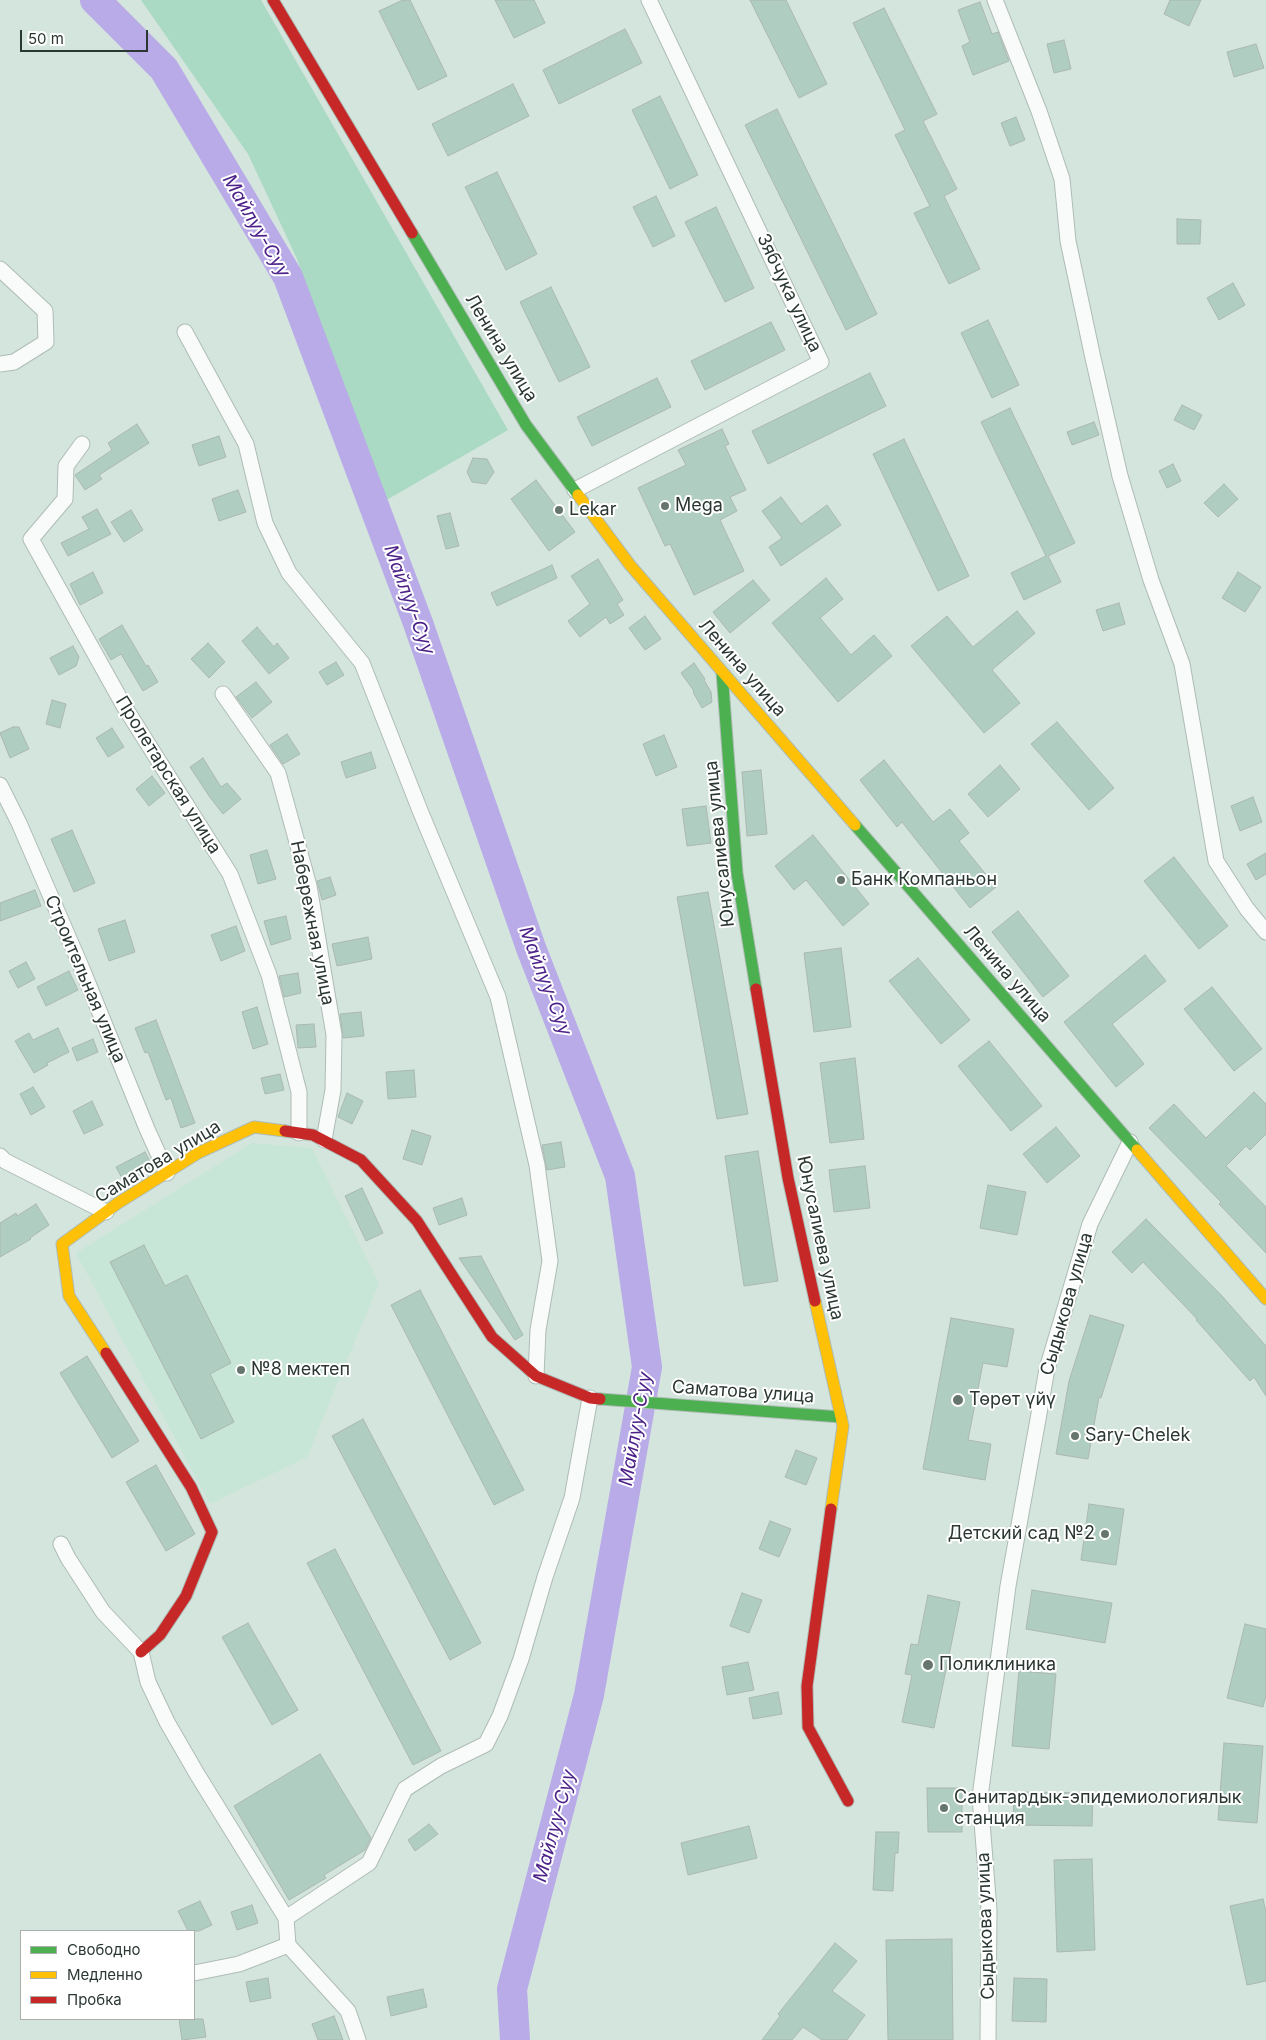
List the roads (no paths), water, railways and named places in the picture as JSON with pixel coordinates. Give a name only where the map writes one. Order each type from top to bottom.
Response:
[{"type":"street","name":"Ленина улица","points":[[273,0],[526,425],[630,566],[1266,1299]]},
{"type":"street","name":"Зябчука улица","points":[[575,490],[821,362],[650,0]]},
{"type":"street","points":[[995,0],[1039,111],[1062,178],[1068,241],[1123,485],[1151,580],[1182,664],[1216,861],[1247,908],[1266,932]]},
{"type":"street","points":[[0,269],[45,311],[46,342],[14,362],[0,364]]},
{"type":"street","points":[[185,332],[246,444],[265,523],[289,572],[362,662],[421,813],[498,997],[537,1165],[550,1261],[538,1330],[536,1376]]},
{"type":"street","name":"Пролетарская улица","points":[[82,444],[66,466],[66,499],[30,539],[124,706],[230,874],[269,975],[299,1092],[299,1133]]},
{"type":"street","name":"Юнусалиева улица","points":[[722,672],[737,873],[788,1178],[843,1426],[806,1686],[808,1727],[848,1801]]},
{"type":"street","name":"Набережная улица","points":[[223,694],[278,774],[308,886],[334,1035],[333,1090],[324,1140]]},
{"type":"street","name":"Строительная улица","points":[[0,785],[19,823],[57,910],[147,1128],[168,1173]]},
{"type":"street","name":"Саматова улица","points":[[141,1652],[160,1635],[186,1596],[212,1532],[191,1487],[69,1296],[62,1244],[106,1212],[198,1154],[254,1127],[313,1135],[361,1160],[417,1221],[492,1337],[536,1376],[590,1398],[841,1418]]},
{"type":"street","name":"Сыдыкова улица","points":[[988,2040],[989,1910],[980,1797],[1008,1586],[1047,1369],[1090,1224],[1130,1142]]},
{"type":"street","points":[[0,1156],[14,1166],[106,1212]]},
{"type":"street","points":[[286,1918],[369,1863],[405,1789],[441,1766],[486,1744],[500,1716],[521,1659],[545,1577],[572,1498],[590,1398]]},
{"type":"street","points":[[61,1544],[103,1612],[141,1652],[148,1682],[167,1722],[286,1918],[288,1945],[348,2011],[358,2040]]},
{"type":"street","points":[[195,1973],[239,1964],[288,1945]]},
{"type":"waterway","name":"Майлуу-Суу","points":[[95,0],[164,69],[288,277],[418,623],[531,948],[620,1176],[647,1367],[589,1695],[512,1989],[515,2040]]},
{"type":"place","name":"Mega","points":[[665,506]]},
{"type":"place","name":"Lekar","points":[[559,510]]},
{"type":"place","name":"Банк Компаньон","points":[[841,880]]},
{"type":"place","name":"№8 мектеп","points":[[241,1370]]},
{"type":"place","name":"Төрөт үйү","points":[[958,1400]]},
{"type":"place","name":"Sary-Chelek","points":[[1075,1436]]},
{"type":"place","name":"Детский сад №2","points":[[1105,1534]]},
{"type":"place","name":"Поликлиника","points":[[928,1665]]},
{"type":"place","name":"Санитардык-эпидемиологиялык станция","points":[[944,1808]]}]
